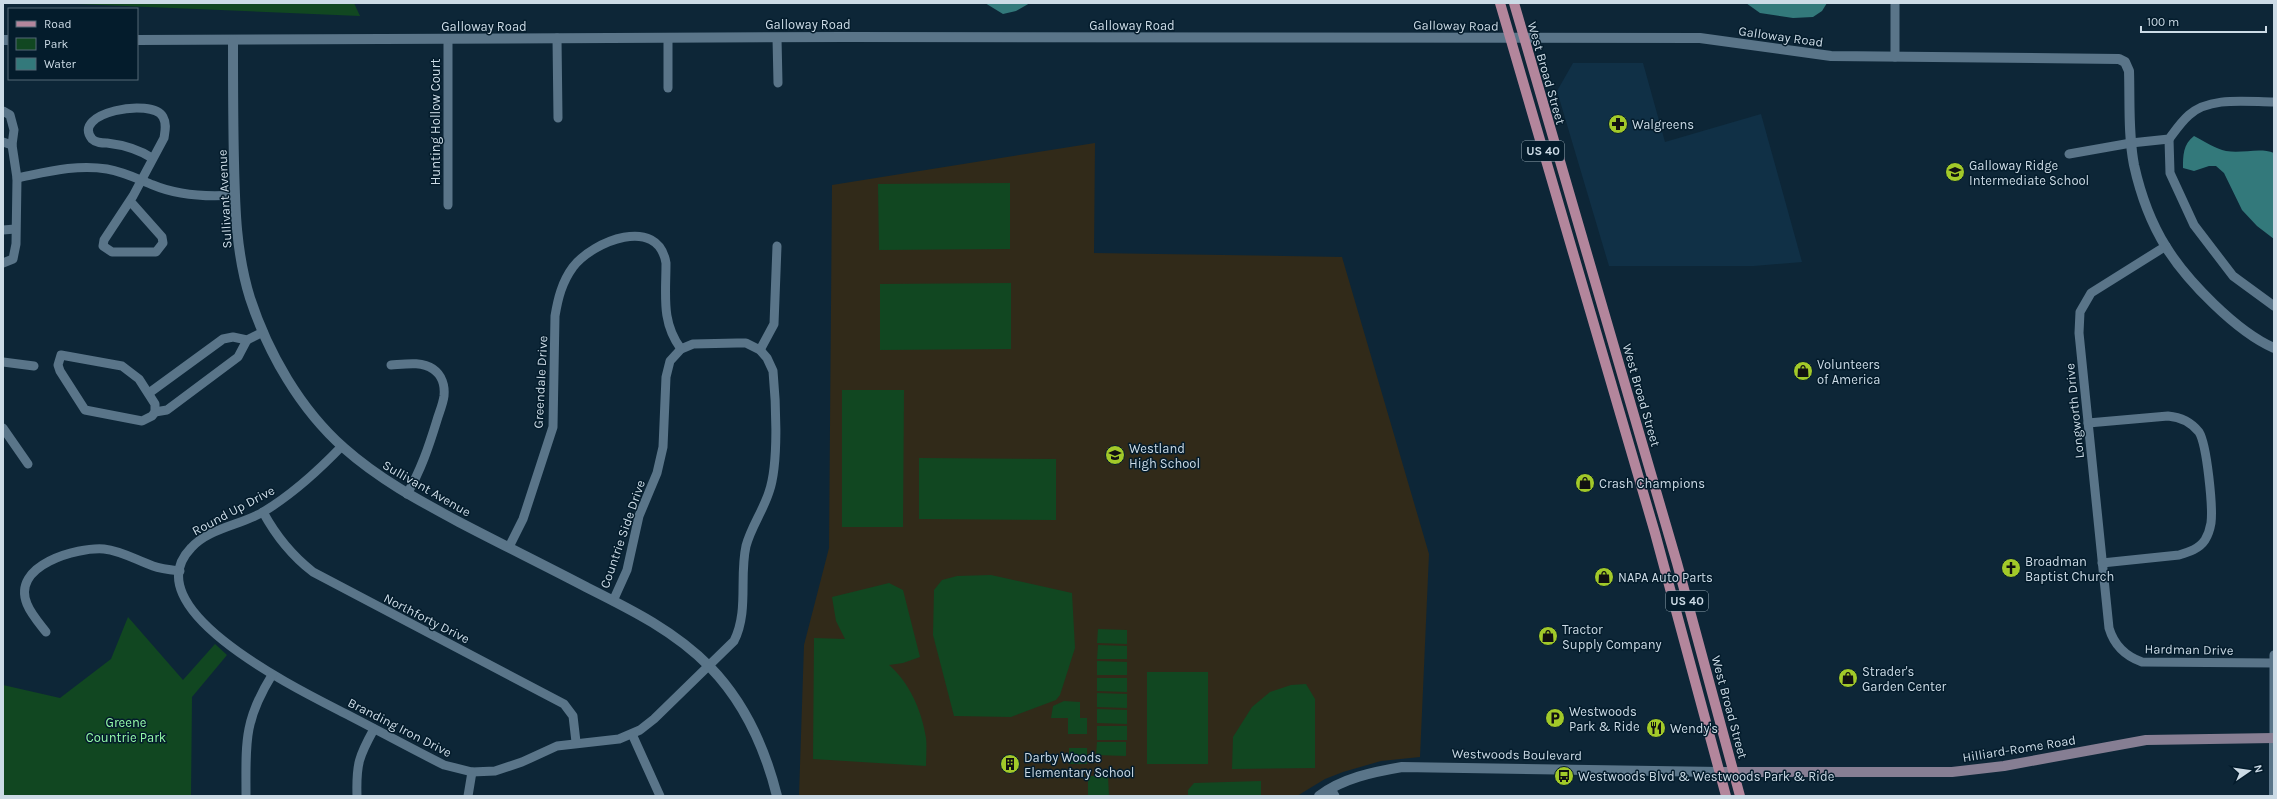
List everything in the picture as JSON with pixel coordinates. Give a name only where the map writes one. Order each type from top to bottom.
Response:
[{"type":"main road","name":"West Broad Street","points":[[1500,3],[1655,533],[1726,796]]},
{"type":"main road","name":"West Broad Street","points":[[1514,3],[1677,563],[1740,796]]},
{"type":"main road","name":"Hilliard-Rome Road","points":[[1720,772],[1952,772],[2004,766],[2146,740],[2274,738]]},
{"type":"street","points":[[1895,3],[1895,57]]},
{"type":"street","name":"Galloway Road","points":[[138,40],[557,38],[1700,38],[1831,56],[2119,59],[2125,62],[2129,70],[2131,143]]},
{"type":"street","points":[[557,38],[558,118]]},
{"type":"street","points":[[668,38],[668,88]]},
{"type":"street","points":[[777,38],[778,83]]},
{"type":"street","name":"Hunting Hollow Court","points":[[448,39],[448,205]]},
{"type":"street","name":"Sullivant Avenue","points":[[233,40],[234,196],[236,228],[243,272],[263,332],[279,365],[296,392],[316,418],[342,446],[374,472],[406,494],[644,616],[666,631],[710,666],[739,703],[754,730],[766,755],[778,796]]},
{"type":"street","points":[[2274,102],[2227,102],[2208,105],[2190,114],[2169,140],[2170,173],[2194,225],[2233,276],[2274,306]]},
{"type":"street","points":[[130,201],[162,237],[163,243],[156,252],[112,252],[103,246],[104,240],[130,201],[164,138],[166,128],[163,117],[160,113],[127,108],[102,114],[91,124],[89,131],[91,138],[95,141],[125,145],[152,158]]},
{"type":"street","points":[[3,111],[10,115],[14,130],[12,146],[17,178],[15,229],[16,244],[13,259],[3,263]]},
{"type":"street","points":[[2069,154],[2131,143],[2169,140]]},
{"type":"street","points":[[3,142],[12,146]]},
{"type":"street","points":[[2131,143],[2140,187],[2166,246],[2212,302],[2239,325],[2274,348]]},
{"type":"street","points":[[17,178],[71,167],[91,167],[109,169],[141,179],[177,193],[203,196],[234,196]]},
{"type":"street","points":[[3,230],[15,229]]},
{"type":"street","name":"Greendale Drive","points":[[509,547],[523,519],[553,427],[555,316],[558,298],[563,282],[574,266],[585,255],[600,246],[616,240],[643,236],[656,242],[661,248],[666,263],[665,312],[667,325],[672,337],[681,349]]},
{"type":"street","points":[[681,349],[701,342],[737,342],[746,343],[760,350],[774,324],[777,246]]},
{"type":"street","name":"Longworth Drive","points":[[2107,617],[2079,333],[2080,312],[2091,293],[2166,246]]},
{"type":"street","points":[[155,412],[155,404],[149,393],[133,372],[122,366],[64,355],[60,358],[58,365],[60,371],[85,410],[142,420],[152,416],[155,412],[167,410],[238,357],[247,340],[263,332]]},
{"type":"street","points":[[149,393],[223,339],[233,337],[247,340]]},
{"type":"street","name":"Countrie Side Drive","points":[[613,601],[627,570],[639,516],[657,474],[663,447],[666,377],[670,361],[681,349]]},
{"type":"street","name":"Branding Iron Drive","points":[[180,571],[181,592],[184,600],[195,613],[226,643],[272,675],[444,765],[472,772],[506,769],[546,749],[576,742],[606,741],[632,734],[654,720],[710,666],[734,641],[740,627],[746,546],[769,493],[772,480],[775,386],[771,364],[760,350]]},
{"type":"street","points":[[3,362],[34,366]]},
{"type":"street","points":[[391,365],[414,364],[428,366],[439,374],[444,385],[444,397],[426,454],[417,476],[406,494]]},
{"type":"street","points":[[2088,423],[2168,416],[2186,420],[2199,433],[2205,450],[2211,514],[2209,528],[2204,541],[2191,552],[2180,556],[2102,563]]},
{"type":"street","points":[[3,428],[28,464]]},
{"type":"street","name":"Round Up Drive","points":[[180,571],[187,554],[201,539],[262,512],[300,487],[342,446]]},
{"type":"street","name":"Northforty Drive","points":[[262,512],[278,539],[298,561],[313,572],[564,704],[572,716],[576,742]]},
{"type":"street","points":[[46,632],[27,604],[25,596],[28,578],[40,566],[48,562],[64,555],[102,549],[128,555],[153,566],[180,571]]},
{"type":"street","name":"Hardman Drive","points":[[2107,617],[2112,638],[2117,646],[2133,659],[2142,662],[2273,659]]},
{"type":"street","points":[[2273,659],[2274,796]]},
{"type":"street","points":[[246,796],[248,726],[258,697],[272,675]]},
{"type":"street","points":[[356,796],[357,764],[360,755],[374,729]]},
{"type":"street","points":[[632,734],[660,796]]},
{"type":"street","name":"Westwoods Boulevard","points":[[1319,796],[1333,792],[1371,772],[1402,767],[1720,772]]},
{"type":"street","points":[[468,796],[472,772]]},
{"type":"shaded area","points":[[1573,63],[1643,63],[1665,142],[1761,114],[1802,262],[1754,266],[1609,266],[1557,91]]},
{"type":"shaded area","name":"Westland High School","points":[[1095,143],[1094,253],[1342,257],[1429,554],[1420,757],[1381,761],[1343,772],[1325,779],[1297,796],[799,796],[804,645],[829,548],[832,185]]},
{"type":"green space","points":[[53,3],[354,3],[360,16]]},
{"type":"green space","points":[[1010,183],[1010,249],[879,250],[878,184]]},
{"type":"green space","points":[[1011,283],[1011,349],[880,350],[880,284]]},
{"type":"green space","points":[[842,390],[904,390],[903,527],[842,527]]},
{"type":"green space","points":[[919,458],[1056,459],[1056,520],[919,519]]},
{"type":"green space","points":[[991,575],[1072,593],[1075,648],[1060,695],[1056,700],[1011,717],[954,716],[933,635],[934,590],[942,580],[957,576]]},
{"type":"green space","points":[[889,583],[903,590],[920,657],[903,663],[889,665],[903,680],[918,708],[926,738],[926,766],[813,759],[814,638],[845,639],[836,621],[832,597]]},
{"type":"green space","name":"Greene Countrie Park","points":[[128,617],[183,680],[215,644],[227,655],[192,697],[191,796],[3,796],[3,685],[60,698],[111,659]]},
{"type":"green space","points":[[1098,629],[1127,630],[1127,644],[1097,643]]},
{"type":"green space","points":[[1098,645],[1127,646],[1127,659],[1097,659]]},
{"type":"green space","points":[[1097,661],[1127,662],[1127,675],[1097,675]]},
{"type":"green space","points":[[1147,672],[1208,672],[1208,764],[1147,764]]},
{"type":"green space","points":[[1097,678],[1127,678],[1127,692],[1097,691]]},
{"type":"green space","points":[[1306,684],[1315,699],[1315,768],[1232,769],[1233,737],[1252,707],[1270,692],[1291,685]]},
{"type":"green space","points":[[1097,693],[1127,694],[1127,708],[1097,707]]},
{"type":"green space","points":[[1064,701],[1080,702],[1080,718],[1087,718],[1087,734],[1068,734],[1068,718],[1051,718],[1053,706]]},
{"type":"green space","points":[[1097,709],[1127,710],[1127,724],[1097,723]]},
{"type":"green space","points":[[1097,726],[1127,726],[1127,740],[1097,740]]},
{"type":"green space","points":[[1097,742],[1126,742],[1126,756],[1096,755]]},
{"type":"green space","points":[[1069,748],[1087,748],[1087,764],[1069,764]]},
{"type":"green space","points":[[1088,776],[1108,776],[1109,796],[1088,796]]},
{"type":"green space","points":[[1261,781],[1261,796],[1188,796],[1188,790],[1194,783]]},
{"type":"water","points":[[985,3],[1030,3],[1016,11],[1003,14]]},
{"type":"water","points":[[1746,3],[1827,3],[1822,11],[1813,17],[1793,18],[1760,13]]},
{"type":"water","points":[[2194,136],[2214,147],[2226,151],[2268,151],[2274,153],[2274,239],[2257,226],[2242,210],[2224,173],[2216,166],[2209,166],[2194,171],[2183,168],[2186,146],[2190,139]]},
{"type":"place","name":"Walgreens","points":[[1618,124]]},
{"type":"place","name":"Galloway Ridge Intermediate School","points":[[1955,172]]},
{"type":"place","name":"Volunteers of America","points":[[1803,371]]},
{"type":"place","name":"Westland High School","points":[[1115,455]]},
{"type":"place","name":"Crash Champions","points":[[1585,483]]},
{"type":"place","name":"Broadman Baptist Church","points":[[2011,568]]},
{"type":"place","name":"NAPA Auto Parts","points":[[1604,577]]},
{"type":"place","name":"Tractor Supply Company","points":[[1548,636]]},
{"type":"place","name":"Strader's Garden Center","points":[[1848,678]]},
{"type":"place","name":"Westwoods Park & Ride","points":[[1555,718]]},
{"type":"place","name":"Wendy's","points":[[1656,728]]},
{"type":"place","name":"Darby Woods Elementary School","points":[[1010,764]]},
{"type":"place","name":"Westwoods Blvd & Westwoods Park & Ride","points":[[1564,776]]}]
